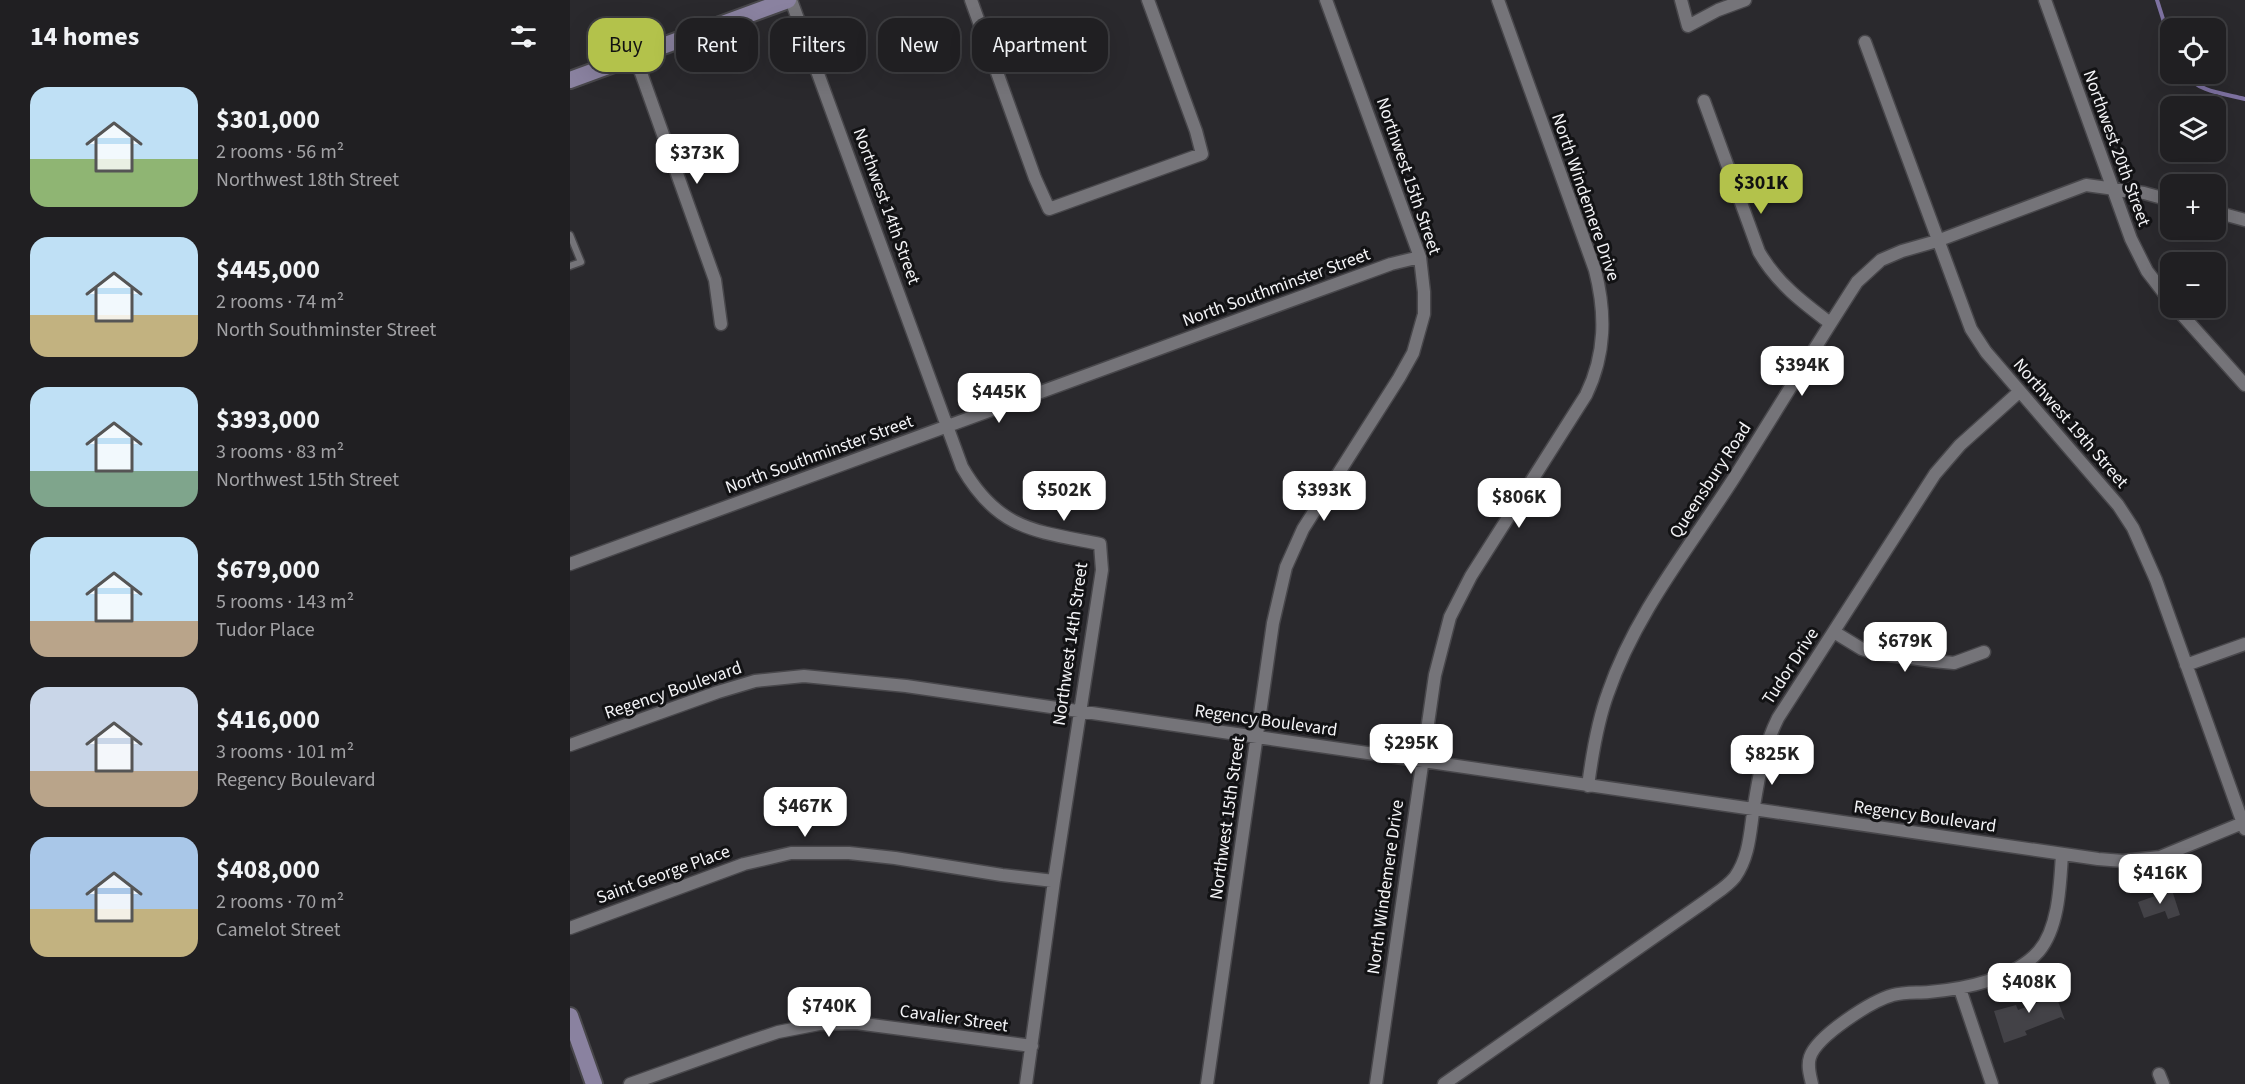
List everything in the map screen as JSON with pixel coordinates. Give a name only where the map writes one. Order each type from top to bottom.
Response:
[{"type":"main road","points":[[664,46],[790,0]]},
{"type":"main road","points":[[570,80],[592,72]]},
{"type":"main road","points":[[570,1016],[592,1083]]},
{"type":"street","name":"Northwest 14th Street","points":[[790,0],[962,467],[980,494],[1010,520],[1035,532],[1100,544],[1102,570],[1054,881],[1026,1084]]},
{"type":"street","points":[[971,0],[1035,178],[1049,209],[1202,154],[1196,131],[1148,0]]},
{"type":"street","name":"Northwest 15th Street","points":[[1207,1084],[1273,623],[1286,567],[1314,511],[1413,353],[1424,314],[1425,292],[1420,257],[1326,0]]},
{"type":"street","name":"North Windemere Drive","points":[[1376,1084],[1435,675],[1450,617],[1471,576],[1586,395],[1593,381],[1602,347],[1603,308],[1595,270],[1498,0]]},
{"type":"street","points":[[1681,0],[1688,26],[1718,10],[1745,0]]},
{"type":"street","name":"Northwest 20th Street","points":[[2045,0],[2131,239],[2147,272],[2160,288]]},
{"type":"street","name":"Northwest 19th Street","points":[[1865,42],[1971,329],[1986,352],[2130,522],[2156,580],[2244,825]]},
{"type":"street","points":[[641,72],[716,280],[721,324]]},
{"type":"street","points":[[1704,101],[1759,252],[1770,271],[1785,287],[1830,323]]},
{"type":"street","name":"Queensbury Road","points":[[1588,786],[1598,728],[1607,694],[1629,641],[1857,282],[1881,260],[1902,251],[1937,241],[2086,185],[2160,197]]},
{"type":"street","points":[[2226,215],[2245,220]]},
{"type":"street","name":"North Southminster Street","points":[[570,564],[1391,264],[1420,257]]},
{"type":"street","points":[[2185,318],[2245,385]]},
{"type":"street","name":"Tudor Drive","points":[[1444,1084],[1726,886],[1734,878],[1746,854],[1764,749],[1804,676],[1935,474],[1960,445],[2019,392]]},
{"type":"street","points":[[1834,632],[1862,649],[1933,661],[1954,663],[1984,652]]},
{"type":"street","points":[[2186,665],[2245,644]]},
{"type":"street","name":"Regency Boulevard","points":[[570,745],[755,681],[781,677],[830,678],[906,686],[1753,810],[2123,861],[2145,860],[2183,849],[2244,825]]},
{"type":"street","name":"Saint George Place","points":[[570,928],[729,869],[791,853],[849,853],[1054,881]]},
{"type":"street","points":[[1812,1084],[1809,1067],[1813,1050],[1822,1040],[1863,1008],[1896,994],[1960,989],[2019,967],[2038,952],[2050,933],[2054,919],[2062,854]]},
{"type":"street","points":[[1960,989],[1992,1084]]},
{"type":"street","name":"Cavalier Street","points":[[630,1084],[778,1032],[819,1024],[856,1023],[1032,1046]]},
{"type":"lane","points":[[570,235],[581,262],[570,266]]},
{"type":"building","points":[[2172,890],[2180,915],[2168,919],[2165,911],[2144,918],[2138,902]]},
{"type":"building","points":[[2042,977],[2053,988],[2065,1020],[2061,1017],[2025,1031],[2027,1035],[2004,1043],[1994,1011],[2016,1005],[2018,1010],[2045,1000],[2032,986]]},
{"type":"waterway","points":[[2157,0],[2163,18]]},
{"type":"waterway","points":[[2196,84],[2221,94],[2245,99]]}]
